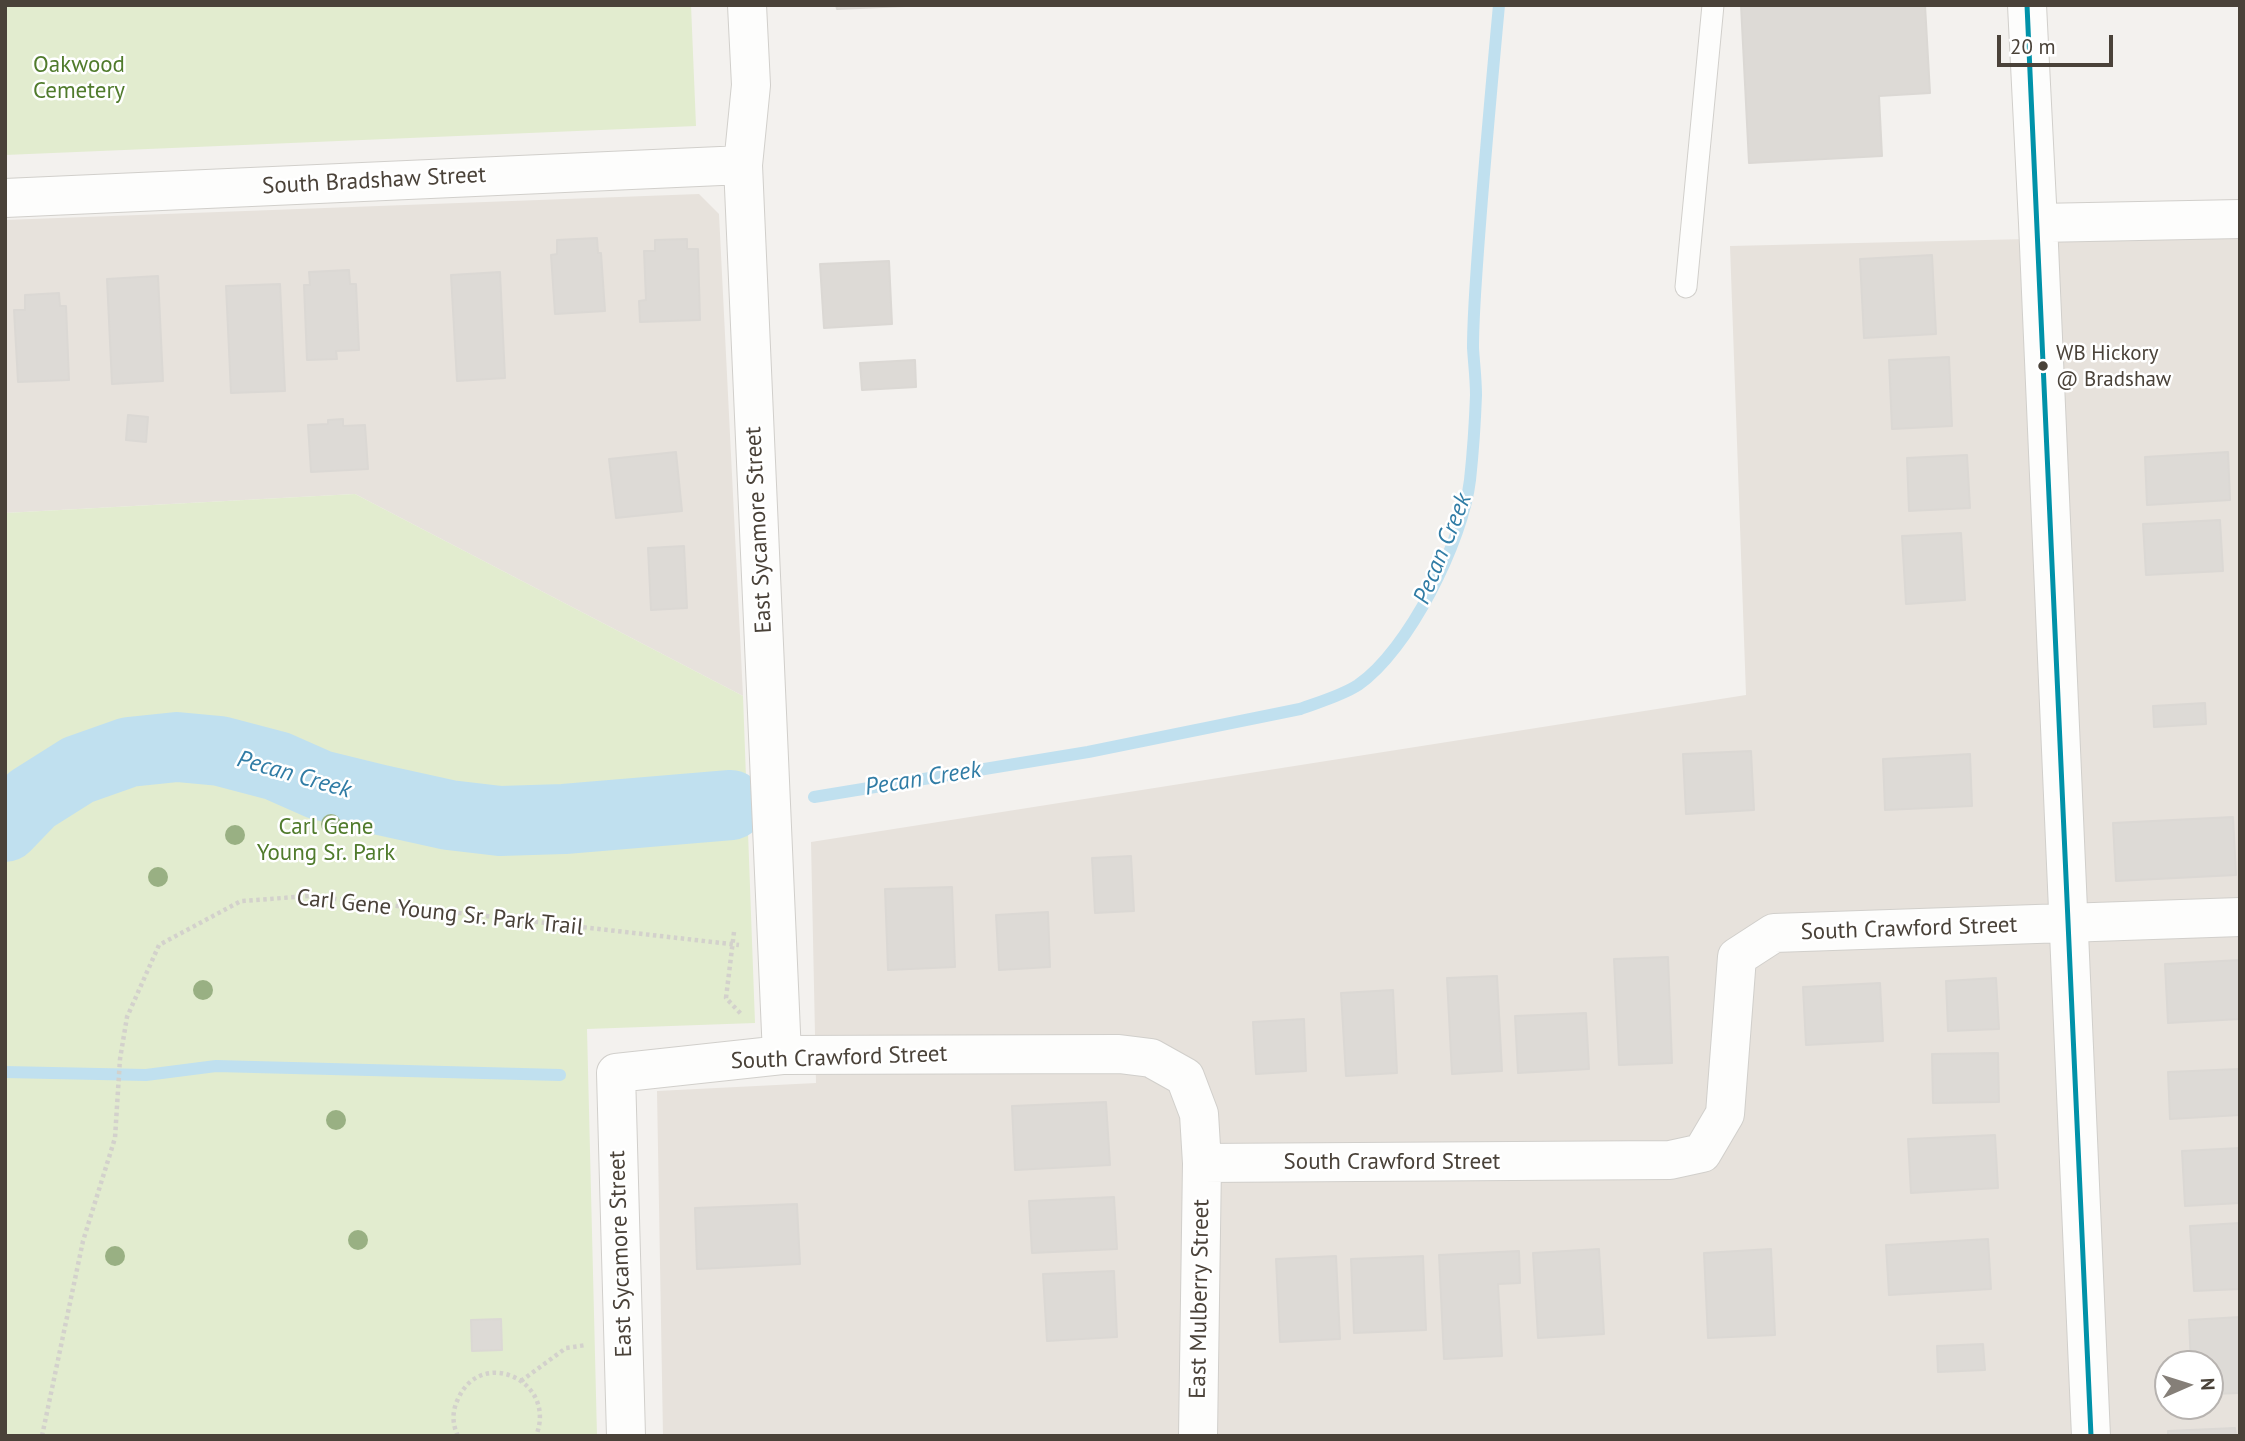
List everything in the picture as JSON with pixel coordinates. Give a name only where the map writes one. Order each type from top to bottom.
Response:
[{"type":"street","name":"East Sycamore Street","points":[[747,5],[751,85],[743,165],[777,949],[765,1057]]},
{"type":"street","points":[[2027,5],[2091,1436]]},
{"type":"street","name":"South Bradshaw Street","points":[[5,198],[743,165]]},
{"type":"street","points":[[2038,223],[2240,219]]},
{"type":"street","points":[[2069,923],[2240,917]]},
{"type":"street","name":"South Crawford Street","points":[[616,1073],[765,1057],[1119,1054],[1152,1058],[1185,1077],[1199,1114],[1202,1163],[1670,1160],[1702,1153],[1725,1114],[1737,957],[1774,933],[2069,923]]},
{"type":"street","name":"East Sycamore Street","points":[[616,1073],[626,1436]]},
{"type":"street","name":"East Mulberry Street","points":[[1198,1436],[1202,1163]]},
{"type":"lane","points":[[1686,288],[1713,5]]},
{"type":"path","name":"Carl Gene Young Sr. Park Trail","points":[[42,1436],[83,1241],[115,1138],[120,1059],[127,1017],[159,945],[241,901],[310,896],[777,949]]},
{"type":"path","points":[[734,944],[726,998],[746,1019],[765,1057]]},
{"type":"path","points":[[521,1381],[566,1348],[582,1345],[624,1346]]},
{"type":"path","points":[[458,1436],[453,1418],[455,1404],[461,1392],[471,1381],[484,1374],[500,1372],[514,1376],[536,1396],[540,1411],[540,1426],[536,1436]]},
{"type":"shaded area","points":[[699,194],[719,214],[743,696],[355,494],[5,513],[5,220]]},
{"type":"shaded area","points":[[2240,234],[2240,1436],[663,1436],[657,1091],[816,1083],[811,842],[1746,695],[1730,246]]},
{"type":"green space","name":"Oakwood Cemetery","points":[[5,5],[691,5],[696,126],[5,155]]},
{"type":"green space","name":"Carl Gene Young Sr. Park","points":[[355,494],[743,696],[755,1023],[587,1029],[597,1436],[5,1436],[5,513]]},
{"type":"building","points":[[836,5],[928,5],[837,9]]},
{"type":"building","points":[[1741,5],[1925,5],[1930,93],[1879,96],[1882,156],[1749,163]]},
{"type":"building","points":[[597,238],[598,253],[601,253],[605,311],[555,314],[551,255],[557,254],[557,240]]},
{"type":"building","points":[[687,239],[687,249],[698,249],[700,320],[640,322],[639,301],[646,300],[644,251],[655,251],[655,240]]},
{"type":"building","points":[[1932,255],[1936,334],[1864,338],[1860,259]]},
{"type":"building","points":[[889,261],[892,324],[824,328],[820,264]]},
{"type":"building","points":[[349,270],[350,284],[356,284],[359,350],[336,351],[337,359],[307,360],[304,285],[310,285],[309,272]]},
{"type":"building","points":[[500,272],[505,378],[457,381],[451,275]]},
{"type":"building","points":[[158,276],[163,381],[112,384],[107,279]]},
{"type":"building","points":[[280,284],[285,391],[231,393],[226,286]]},
{"type":"building","points":[[59,293],[60,306],[66,306],[69,380],[18,382],[14,310],[25,310],[25,295]]},
{"type":"building","points":[[1949,357],[1952,426],[1892,429],[1889,360]]},
{"type":"building","points":[[915,360],[916,387],[862,390],[860,363]]},
{"type":"building","points":[[128,415],[148,417],[146,442],[126,440]]},
{"type":"building","points":[[343,419],[343,426],[365,425],[368,469],[311,472],[308,425],[328,424],[328,420]]},
{"type":"building","points":[[676,452],[682,511],[616,518],[609,459]]},
{"type":"building","points":[[2228,452],[2230,500],[2147,505],[2145,457]]},
{"type":"building","points":[[1967,455],[1970,508],[1909,511],[1907,458]]},
{"type":"building","points":[[2220,520],[2223,571],[2146,575],[2143,524]]},
{"type":"building","points":[[1961,533],[1965,600],[1906,604],[1902,536]]},
{"type":"building","points":[[684,546],[687,608],[651,610],[648,548]]},
{"type":"building","points":[[2205,703],[2206,724],[2154,727],[2153,706]]},
{"type":"building","points":[[1751,751],[1754,810],[1686,814],[1683,754]]},
{"type":"building","points":[[1970,754],[1972,806],[1885,810],[1883,759]]},
{"type":"building","points":[[2233,817],[2236,875],[2116,881],[2113,823]]},
{"type":"building","points":[[1131,856],[1134,911],[1095,913],[1092,858]]},
{"type":"building","points":[[952,887],[955,967],[888,970],[885,889]]},
{"type":"building","points":[[1048,912],[1050,967],[999,970],[996,915]]},
{"type":"building","points":[[1668,957],[1672,1063],[1619,1065],[1614,959]]},
{"type":"building","points":[[2240,960],[2240,1019],[2168,1023],[2165,964]]},
{"type":"building","points":[[1497,976],[1502,1071],[1452,1074],[1447,978]]},
{"type":"building","points":[[1996,978],[1999,1029],[1948,1031],[1946,981]]},
{"type":"building","points":[[1880,983],[1883,1041],[1806,1045],[1803,987]]},
{"type":"building","points":[[1393,990],[1397,1073],[1346,1076],[1341,993]]},
{"type":"building","points":[[1586,1013],[1589,1069],[1518,1073],[1515,1016]]},
{"type":"building","points":[[1304,1019],[1306,1071],[1256,1074],[1253,1022]]},
{"type":"building","points":[[1998,1053],[1999,1102],[1933,1103],[1932,1054]]},
{"type":"building","points":[[2240,1069],[2240,1115],[2170,1119],[2168,1072]]},
{"type":"building","points":[[1106,1102],[1110,1165],[1015,1170],[1012,1106]]},
{"type":"building","points":[[1995,1135],[1998,1188],[1911,1193],[1908,1139]]},
{"type":"building","points":[[2240,1148],[2240,1203],[2185,1206],[2182,1151]]},
{"type":"building","points":[[1114,1197],[1117,1249],[1032,1253],[1029,1201]]},
{"type":"building","points":[[797,1204],[800,1264],[697,1269],[695,1208]]},
{"type":"building","points":[[2240,1223],[2240,1289],[2194,1291],[2190,1226]]},
{"type":"building","points":[[1988,1239],[1991,1289],[1889,1295],[1886,1245]]},
{"type":"building","points":[[1599,1249],[1604,1334],[1538,1338],[1533,1253]]},
{"type":"building","points":[[1771,1249],[1775,1335],[1708,1338],[1704,1253]]},
{"type":"building","points":[[1519,1251],[1520,1283],[1498,1284],[1502,1356],[1444,1359],[1439,1255]]},
{"type":"building","points":[[1336,1256],[1340,1339],[1280,1342],[1276,1259]]},
{"type":"building","points":[[1423,1256],[1426,1330],[1354,1333],[1351,1259]]},
{"type":"building","points":[[1114,1271],[1117,1337],[1047,1341],[1043,1274]]},
{"type":"building","points":[[2240,1317],[2240,1393],[2224,1394],[2224,1350],[2190,1350],[2189,1320]]},
{"type":"building","points":[[501,1319],[502,1350],[472,1351],[471,1320]]},
{"type":"building","points":[[1983,1344],[1985,1370],[1938,1372],[1937,1346]]},
{"type":"building","points":[[2235,1428],[2236,1436],[2168,1436],[2168,1431]]},
{"type":"waterway","name":"Pecan Creek","points":[[814,797],[1088,752],[1300,709],[1351,689],[1377,669],[1414,621],[1445,562],[1457,532],[1470,480],[1476,395],[1473,348],[1475,295],[1499,5]]},
{"type":"waterway","name":"Pecan Creek","points":[[5,827],[32,799],[78,770],[129,752],[177,747],[220,751],[277,766],[320,785],[381,800],[449,815],[500,821],[564,819],[731,805]]},
{"type":"waterway","points":[[5,1072],[146,1075],[216,1066],[560,1075]]},
{"type":"transit line","points":[[2027,5],[2091,1436]]},
{"type":"place","name":"WB Hickory @ Bradshaw","points":[[2043,366]]}]
